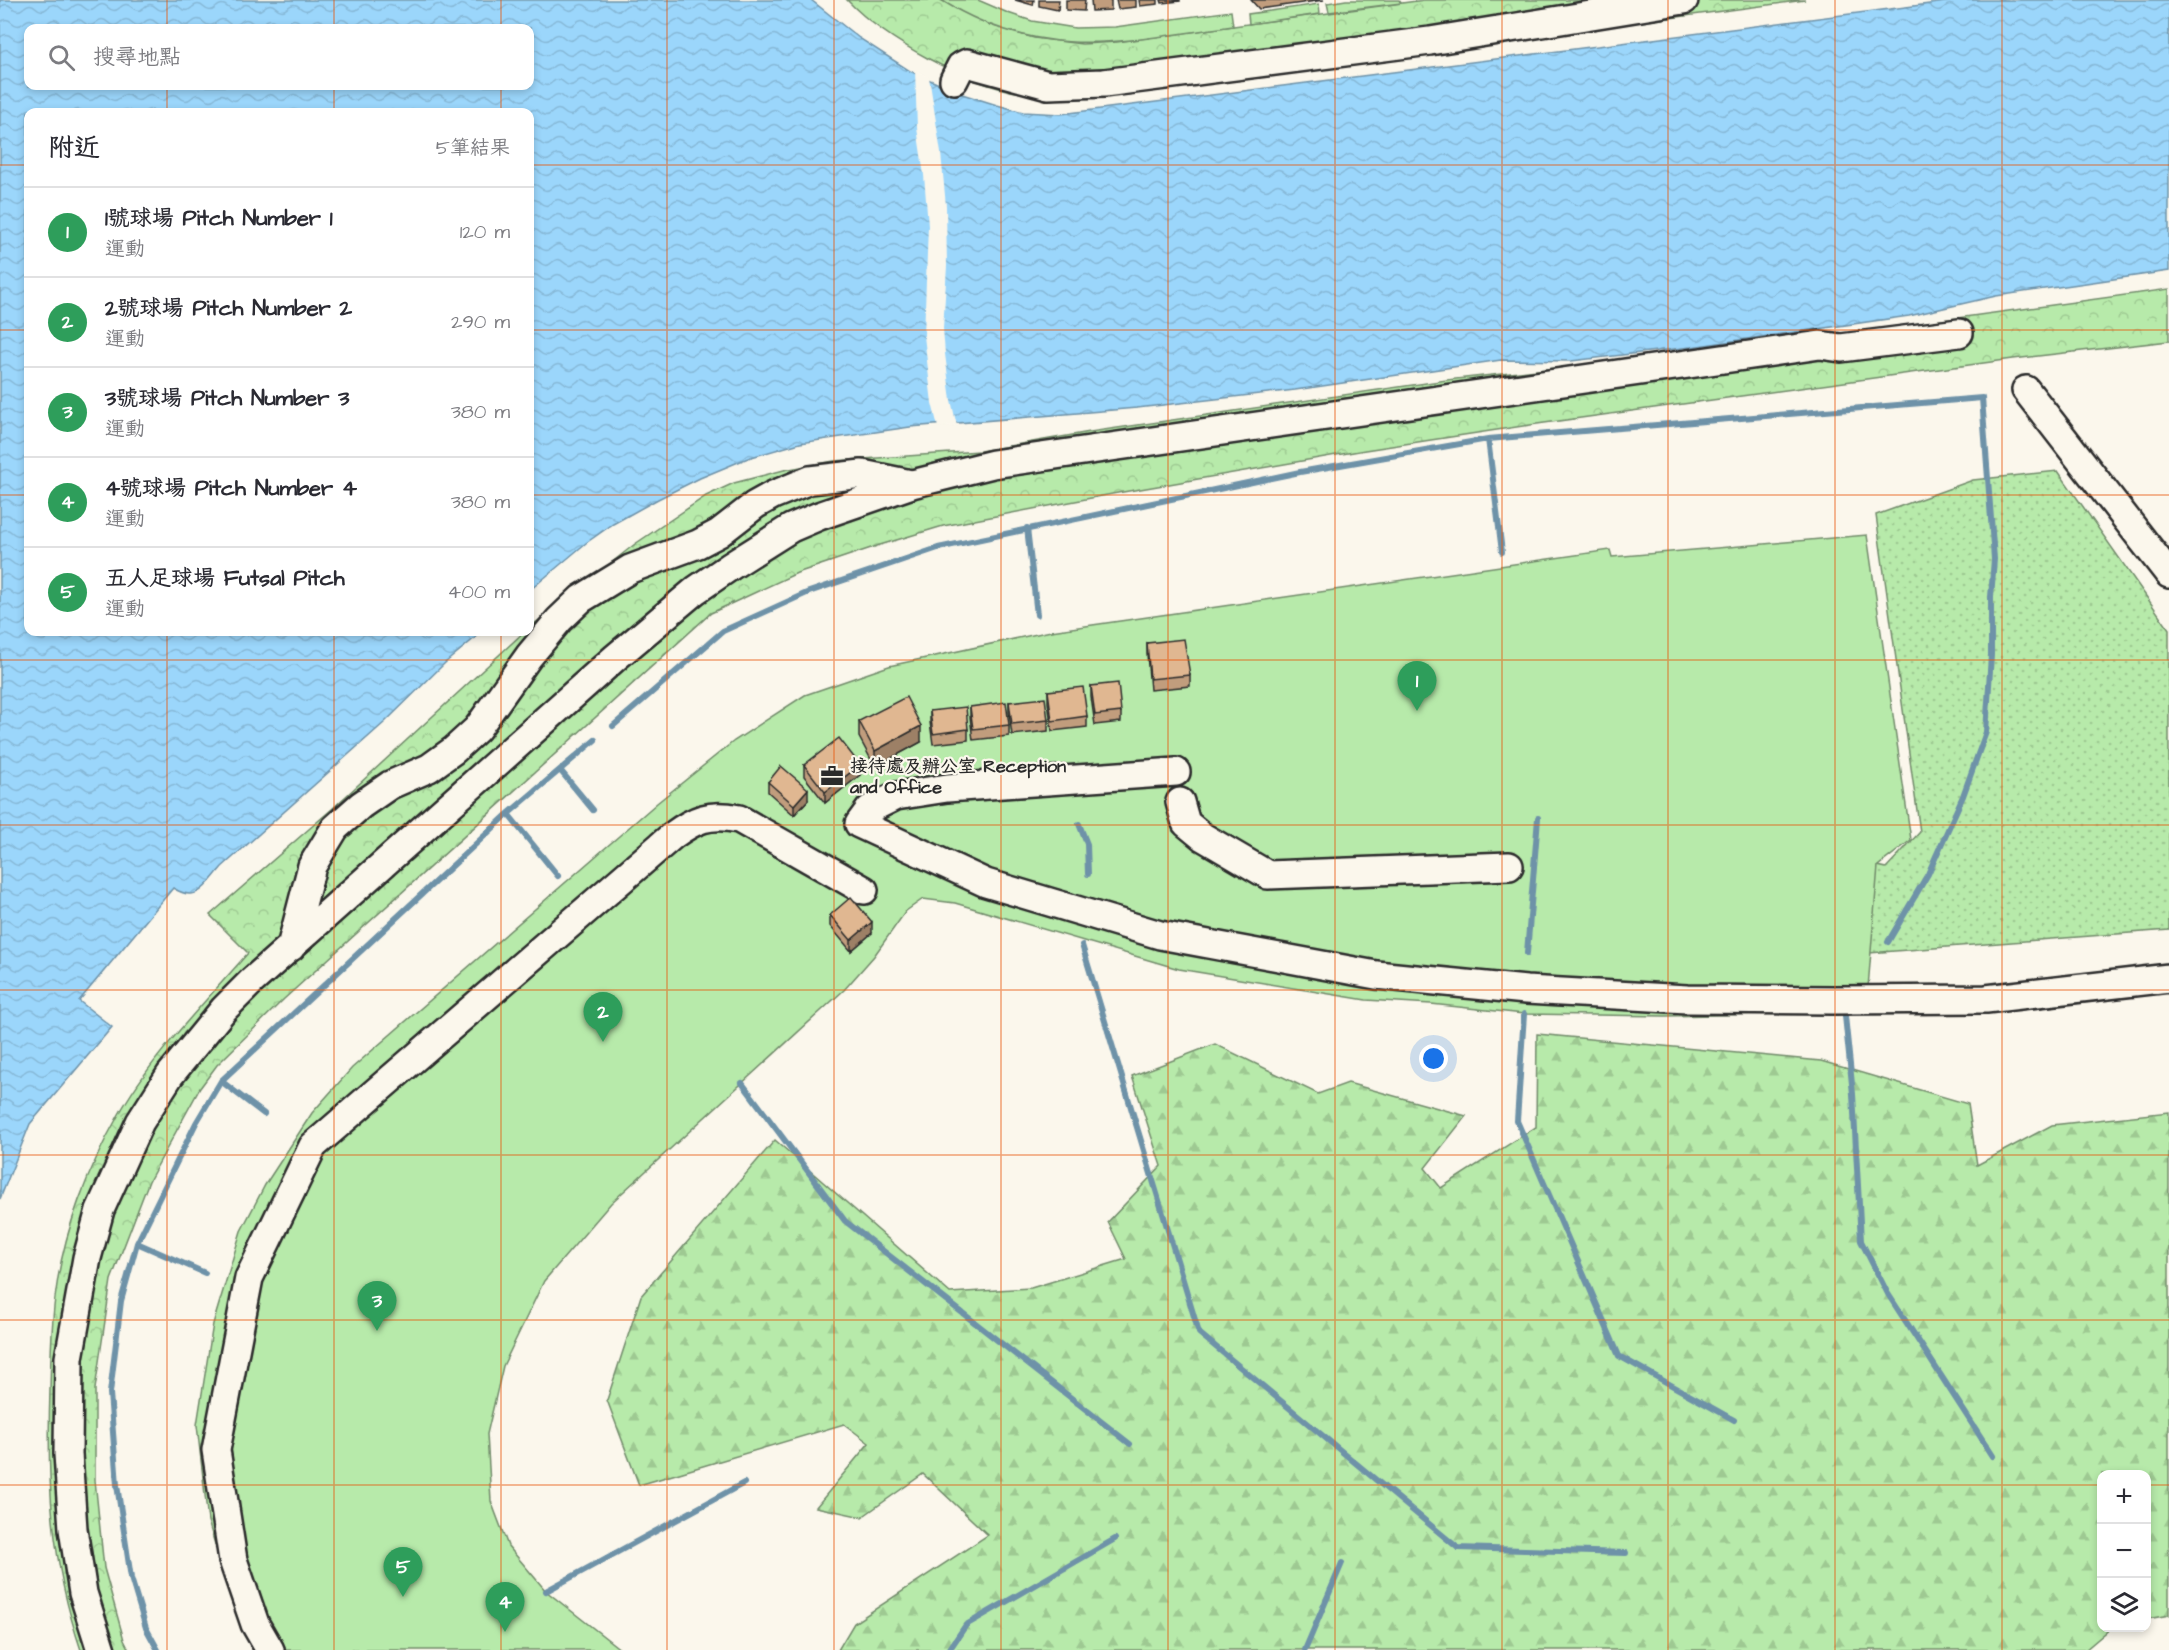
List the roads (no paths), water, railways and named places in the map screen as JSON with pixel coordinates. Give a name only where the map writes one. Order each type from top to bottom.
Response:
[{"type":"street","points":[[954,80],[961,66],[967,63],[1048,85],[1104,83],[1430,41],[1684,0]]},
{"type":"street","points":[[101,1650],[83,1593],[73,1529],[68,1454],[69,1358],[87,1258],[100,1210],[140,1122],[170,1075],[224,1009],[252,981],[547,717],[696,590],[763,544],[791,528],[912,484],[968,469],[1820,345],[1841,348],[1959,333]]},
{"type":"street","points":[[2026,390],[2169,574]]},
{"type":"street","points":[[291,947],[312,866],[335,828],[361,805],[390,785],[429,768],[477,729],[529,656],[559,620],[581,599],[630,569],[698,544],[719,533],[755,504],[810,480],[862,474],[912,484]]},
{"type":"street","points":[[1176,772],[947,788],[907,794],[897,796],[870,809],[859,824],[986,884],[1149,932],[1376,975],[1526,990],[1652,997],[1821,1000],[1986,999],[2169,978]]},
{"type":"street","points":[[1180,802],[1186,823],[1203,837],[1268,875],[1509,866]]},
{"type":"street","points":[[270,1650],[255,1624],[233,1560],[216,1450],[249,1278],[313,1146],[672,836],[693,821],[717,817],[739,819],[864,890]]},
{"type":"water","points":[[0,0],[811,0],[859,38],[910,71],[959,93],[997,105],[1023,112],[1061,114],[1961,0],[2169,0],[2169,271],[1996,296],[1909,316],[1691,347],[1571,361],[1501,360],[1295,390],[1137,408],[910,427],[800,443],[748,458],[658,499],[613,524],[586,543],[534,587],[534,108],[24,108],[24,636],[477,636],[445,663],[385,722],[222,867],[206,886],[189,894],[173,888],[79,1001],[112,1027],[30,1124],[0,1199]]},
{"type":"waterway","points":[[613,726],[723,631],[809,592],[938,548],[1300,472],[1488,439],[1982,398],[1994,559],[1986,732],[1963,796],[1928,874],[1888,942]]},
{"type":"waterway","points":[[1488,439],[1502,552]]},
{"type":"waterway","points":[[1027,528],[1037,615]]},
{"type":"waterway","points":[[158,1650],[146,1628],[131,1578],[117,1485],[110,1393],[121,1301],[137,1243],[196,1123],[221,1081],[508,814],[595,740]]},
{"type":"waterway","points":[[560,770],[593,810]]},
{"type":"waterway","points":[[508,814],[558,876]]},
{"type":"waterway","points":[[1527,953],[1538,818]]},
{"type":"waterway","points":[[1079,824],[1087,844],[1088,874]]},
{"type":"waterway","points":[[1082,945],[1199,1333],[1458,1548],[1626,1553]]},
{"type":"waterway","points":[[1524,1014],[1517,1121],[1619,1356],[1734,1420]]},
{"type":"waterway","points":[[1845,1016],[1853,1094],[1861,1241],[1888,1294],[1993,1456]]},
{"type":"waterway","points":[[221,1081],[264,1114]]},
{"type":"waterway","points":[[742,1083],[845,1221],[1130,1444]]},
{"type":"waterway","points":[[137,1243],[205,1273]]},
{"type":"waterway","points":[[546,1591],[744,1483]]},
{"type":"waterway","points":[[949,1650],[966,1625],[1115,1539]]},
{"type":"waterway","points":[[1305,1650],[1342,1563]]},
{"type":"place","name":"1號球場 Pitch Number 1","points":[[1417,711]]},
{"type":"place","name":"接待處及辦公室 Reception and Office","points":[[832,776]]},
{"type":"place","name":"2號球場 Pitch Number 2","points":[[603,1042]]},
{"type":"place","name":"3號球場 Pitch Number 3","points":[[377,1331]]},
{"type":"place","name":"五人足球場 Futsal Pitch","points":[[403,1597]]},
{"type":"place","name":"4號球場 Pitch Number 4","points":[[505,1632]]}]
